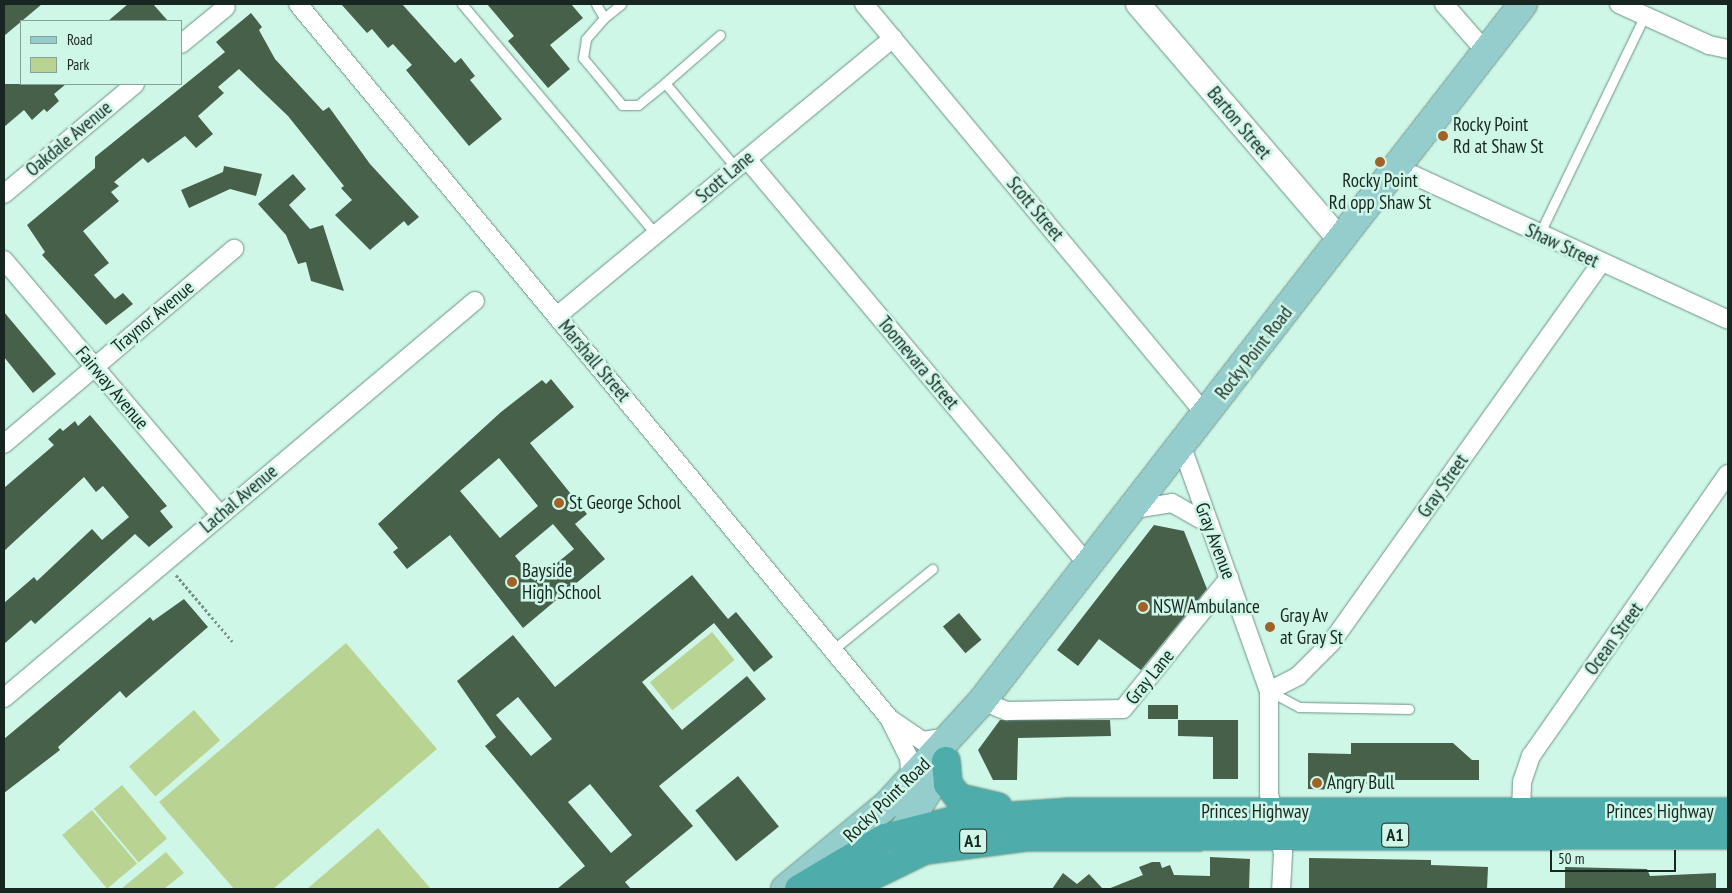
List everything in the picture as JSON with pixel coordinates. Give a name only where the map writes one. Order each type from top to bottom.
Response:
[{"type":"highway","points":[[948,749],[948,784],[968,803],[1069,812]]},
{"type":"highway","name":"Princes Highway","points":[[799,889],[842,860],[903,831],[956,820],[1069,812],[1276,823],[1728,835]]},
{"type":"highway","name":"Princes Highway","points":[[845,889],[879,870],[925,850],[976,840],[1276,823],[1521,812],[1728,812]]},
{"type":"main road","name":"Rocky Point Road","points":[[879,870],[903,831],[948,749],[982,701],[1134,509],[1523,4]]},
{"type":"main road","name":"Rocky Point Road","points":[[785,889],[860,830],[911,781],[948,749]]},
{"type":"street","name":"Marshall Street","points":[[298,4],[834,649],[890,719],[909,758],[911,781]]},
{"type":"street","name":"Scott Street","points":[[864,4],[1206,415]]},
{"type":"street","name":"Barton Street","points":[[1138,4],[1341,241]]},
{"type":"street","points":[[1444,4],[1486,52]]},
{"type":"street","points":[[1619,4],[1728,49]]},
{"type":"street","points":[[182,43],[226,7]]},
{"type":"street","name":"Scott Lane","points":[[557,316],[893,38]]},
{"type":"street","name":"Oakdale Avenue","points":[[4,194],[134,85]]},
{"type":"street","name":"Toomevara Street","points":[[741,164],[1089,566]]},
{"type":"street","name":"Shaw Street","points":[[1398,168],[1539,236],[1728,320]]},
{"type":"street","name":"Traynor Avenue","points":[[4,444],[234,249]]},
{"type":"street","name":"Fairway Avenue","points":[[4,260],[220,516]]},
{"type":"street","name":"Gray Street","points":[[1269,692],[1298,676],[1336,636],[1600,264]]},
{"type":"street","name":"Lachal Avenue","points":[[4,698],[475,300]]},
{"type":"street","name":"Gray Avenue","points":[[1182,447],[1269,692],[1269,794],[1276,823]]},
{"type":"street","name":"Ocean Street","points":[[1521,812],[1522,782],[1531,756],[1728,474]]},
{"type":"street","points":[[1134,509],[1172,503],[1208,524]]},
{"type":"street","name":"Gray Lane","points":[[982,701],[1007,711],[1123,710],[1229,578]]},
{"type":"street","name":"Marshall Street","points":[[890,719],[923,741],[948,749]]},
{"type":"street","points":[[1276,823],[1281,889]]},
{"type":"lane","points":[[462,4],[656,234]]},
{"type":"lane","points":[[596,4],[604,18]]},
{"type":"lane","points":[[621,4],[604,18],[586,39],[583,58],[622,105],[638,105],[720,35]]},
{"type":"lane","points":[[1539,236],[1645,15]]},
{"type":"lane","points":[[666,83],[741,164]]},
{"type":"lane","points":[[834,649],[932,569]]},
{"type":"lane","points":[[1269,692],[1300,707],[1409,710]]},
{"type":"path","points":[[176,574],[232,641]]},
{"type":"green space","points":[[712,632],[735,660],[672,710],[650,682]]},
{"type":"green space","points":[[346,643],[437,749],[273,889],[234,889],[159,802]]},
{"type":"green space","points":[[194,710],[220,740],[155,797],[129,766]]},
{"type":"green space","points":[[122,785],[167,839],[139,862],[94,809]]},
{"type":"green space","points":[[92,810],[137,864],[107,889],[62,835]]},
{"type":"green space","points":[[378,828],[431,889],[307,889]]},
{"type":"green space","points":[[166,852],[184,873],[164,889],[121,889]]},
{"type":"building","points":[[4,4],[42,4],[23,20],[20,20],[20,23],[4,36]]},
{"type":"building","points":[[128,4],[153,4],[167,20],[109,20]]},
{"type":"building","points":[[341,4],[402,4],[455,63],[461,58],[475,76],[470,80],[502,119],[469,146],[406,70],[412,65],[393,44],[388,48],[372,29],[367,33]]},
{"type":"building","points":[[487,4],[571,4],[583,18],[550,45],[570,69],[548,88],[508,41],[514,36]]},
{"type":"building","points":[[251,13],[262,27],[259,30],[275,59],[323,111],[329,107],[370,164],[419,217],[408,226],[404,221],[370,250],[335,215],[352,200],[341,188],[344,186],[288,116],[239,69],[218,87],[224,93],[198,116],[213,134],[196,148],[185,136],[148,163],[143,158],[114,182],[119,186],[111,192],[119,201],[83,231],[109,263],[94,275],[115,299],[123,293],[133,304],[106,325],[42,255],[45,252],[27,225],[95,168],[95,157],[225,52],[216,42]]},
{"type":"building","points":[[4,84],[65,85],[54,94],[59,101],[47,112],[44,109],[32,120],[24,110],[4,127]]},
{"type":"building","points":[[224,166],[262,174],[256,196],[230,189],[189,208],[181,190],[223,172]]},
{"type":"building","points":[[293,174],[306,189],[289,205],[310,229],[323,225],[344,291],[311,281],[306,262],[298,264],[286,235],[258,204]]},
{"type":"building","points":[[4,312],[56,374],[33,393],[4,357]]},
{"type":"building","points":[[551,379],[574,407],[530,443],[587,514],[575,524],[605,559],[523,628],[450,535],[407,569],[393,552],[398,548],[378,524],[501,412],[542,380],[546,384]],"holes":[[[499,458],[538,506],[500,538],[460,491]],[[553,524],[574,549],[535,581],[515,556]]]},
{"type":"building","points":[[90,415],[167,506],[160,511],[173,527],[149,547],[135,534],[35,624],[31,620],[4,644],[4,603],[34,577],[37,581],[92,529],[102,540],[129,517],[103,486],[96,492],[84,477],[4,551],[4,488],[54,445],[48,439],[60,428],[63,431],[75,421],[78,426]]},
{"type":"building","name":"NSW Ambulance","points":[[1154,525],[1184,531],[1207,589],[1141,670],[1099,639],[1078,666],[1057,650]]},
{"type":"building","points":[[692,575],[728,619],[736,612],[773,657],[754,672],[714,623],[642,682],[682,730],[747,676],[766,699],[659,786],[693,826],[625,882],[631,889],[557,889],[585,866],[485,746],[496,737],[457,681],[513,635],[555,687]],"holes":[[[518,697],[552,739],[531,756],[496,715]],[[590,784],[632,835],[611,853],[568,802]]]},
{"type":"building","points":[[184,599],[208,627],[126,698],[120,691],[58,747],[60,750],[4,793],[4,739],[150,617],[153,621]]},
{"type":"building","points":[[959,613],[981,640],[965,653],[943,626]]},
{"type":"building","points":[[1148,705],[1178,705],[1178,719],[1148,719]]},
{"type":"building","points":[[1000,720],[1110,720],[1111,736],[1018,738],[1017,780],[993,780],[978,750]]},
{"type":"building","points":[[1178,720],[1238,720],[1238,779],[1213,779],[1213,737],[1178,736]]},
{"type":"building","points":[[1351,743],[1453,743],[1472,760],[1479,760],[1479,780],[1371,780],[1371,784],[1338,782],[1337,790],[1308,789],[1308,753],[1351,754]]},
{"type":"building","points":[[738,776],[779,827],[736,861],[695,811]]},
{"type":"building","points":[[1210,857],[1250,859],[1249,889],[1108,889],[1143,875],[1139,867],[1152,862],[1160,862],[1162,868],[1170,865],[1174,875],[1210,876]]},
{"type":"building","points":[[1309,858],[1431,860],[1431,865],[1488,867],[1487,889],[1309,889]]},
{"type":"building","points":[[1565,867],[1647,869],[1650,876],[1716,873],[1716,889],[1565,889]]},
{"type":"building","points":[[1063,873],[1077,884],[1089,874],[1103,889],[1052,889]]},
{"type":"place","name":"Rocky Point Rd at Shaw St","points":[[1443,136]]},
{"type":"place","name":"Rocky Point Rd opp Shaw St","points":[[1380,162]]},
{"type":"place","name":"St George School","points":[[559,503]]},
{"type":"place","name":"Bayside High School","points":[[512,582]]},
{"type":"place","name":"NSW Ambulance","points":[[1143,607]]},
{"type":"place","name":"Gray Av at Gray St","points":[[1270,627]]},
{"type":"place","name":"Angry Bull","points":[[1317,783]]}]
